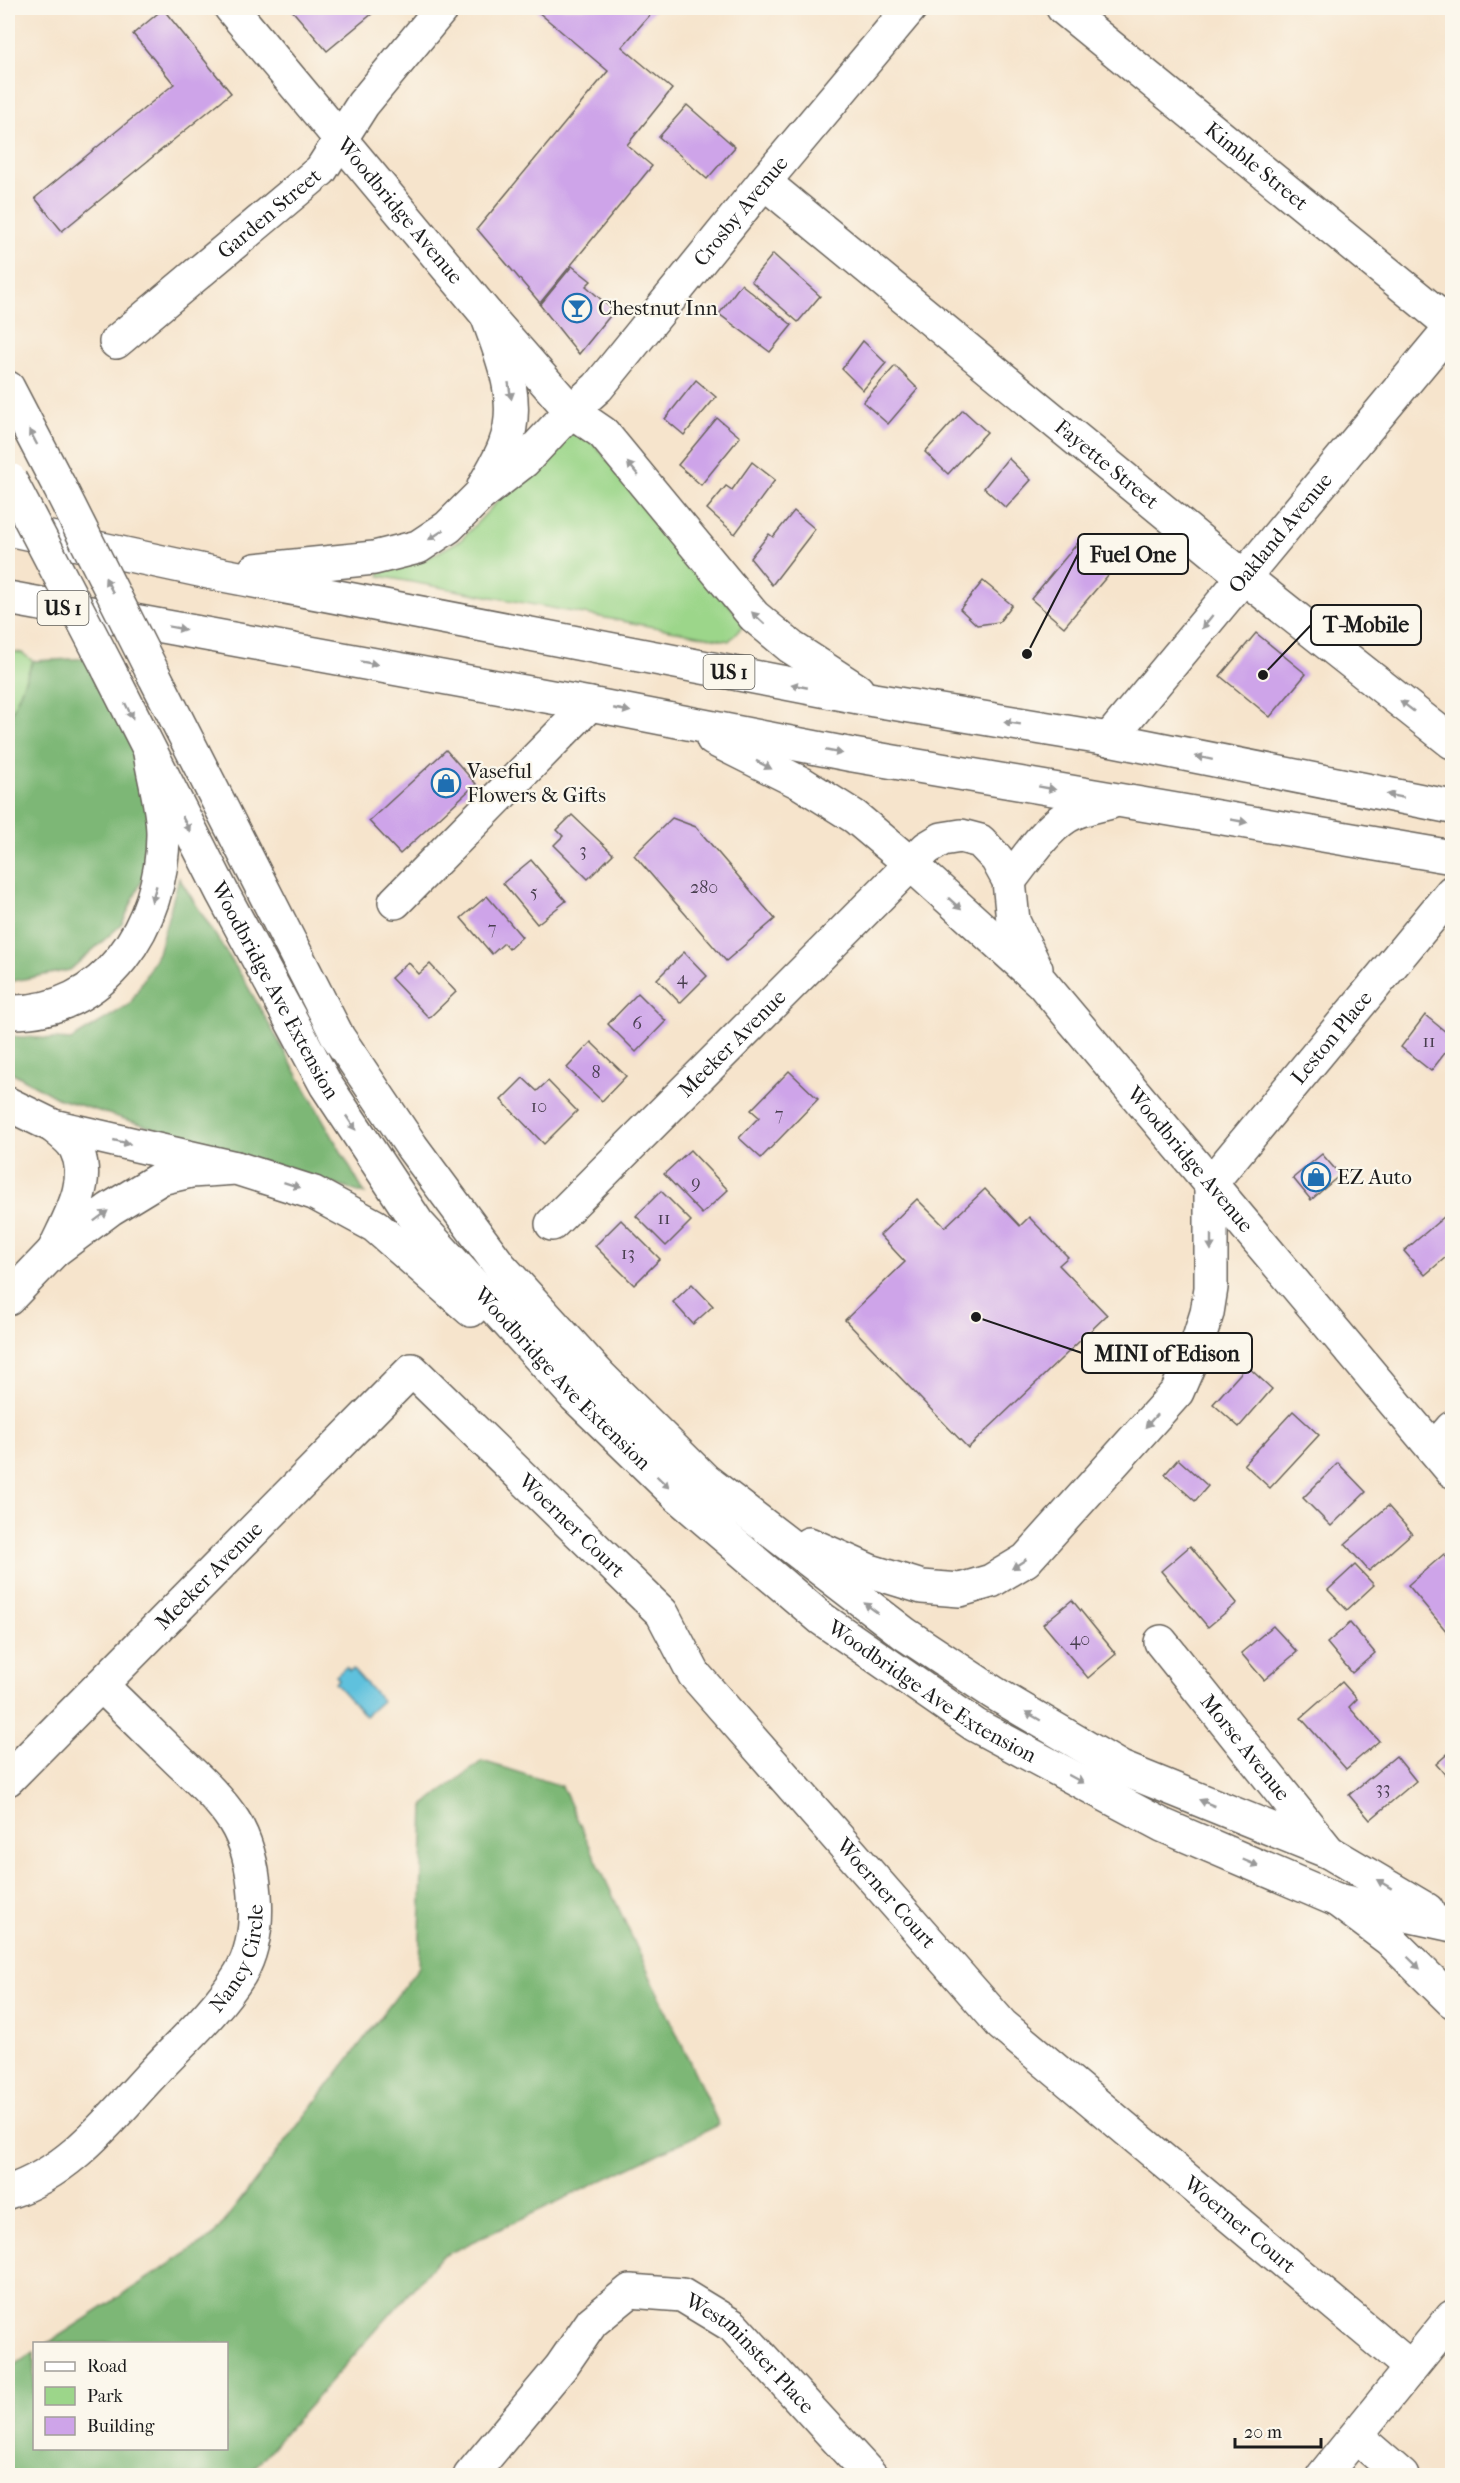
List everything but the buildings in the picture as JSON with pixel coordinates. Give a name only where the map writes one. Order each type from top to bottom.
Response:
[{"type":"main road","name":"Woodbridge Avenue","points":[[231,8],[487,315],[571,411],[603,433],[754,616],[790,647],[829,674],[874,700]]},
{"type":"main road","name":"Garden Street","points":[[116,342],[321,170],[363,104],[442,8]]},
{"type":"main road","name":"Crosby Avenue","points":[[479,496],[524,461],[571,411],[598,387],[764,182],[910,8]]},
{"type":"main road","name":"Kimble Street","points":[[1063,8],[1452,326]]},
{"type":"main road","name":"Fayette Street","points":[[764,182],[1244,577],[1452,742]]},
{"type":"main road","points":[[218,574],[374,558],[418,547],[448,527],[479,496],[506,444],[513,407],[506,367],[487,315]]},
{"type":"main road","name":"Oakland Avenue","points":[[1109,739],[1452,326]]},
{"type":"main road","name":"Woodbridge Ave Extension","points":[[8,388],[338,1037],[412,1147],[500,1266],[601,1377],[705,1480],[905,1634],[994,1693],[1121,1768],[1329,1852],[1452,1925]]},
{"type":"main road","name":"Woodbridge Ave Extension","points":[[8,477],[150,753],[326,1084],[418,1224],[576,1397],[679,1497],[822,1619],[975,1725],[1162,1825],[1337,1900],[1452,1925]]},
{"type":"main road","name":"US 1","points":[[8,529],[218,574],[874,700],[1109,739],[1452,807]]},
{"type":"main road","name":"US 1","points":[[8,598],[590,704],[853,755],[1452,857]]},
{"type":"main road","points":[[8,617],[119,618]]},
{"type":"main road","points":[[395,902],[590,704]]},
{"type":"main road","name":"Woodbridge Avenue","points":[[674,720],[801,783],[855,817],[912,865],[1042,983],[1211,1183],[1446,1450]]},
{"type":"main road","points":[[8,1012],[29,1013],[56,1005],[94,987],[122,959],[141,929],[160,872],[163,833],[150,753]]},
{"type":"main road","points":[[1042,983],[1013,921],[1009,881],[1041,841],[1065,817],[1085,808],[1119,800]]},
{"type":"main road","name":"Meeker Avenue","points":[[552,1224],[927,848],[942,839],[961,836],[980,841],[997,859],[1009,881]]},
{"type":"main road","name":"Leston Place","points":[[1211,1183],[1452,892]]},
{"type":"main road","points":[[8,1104],[53,1126],[236,1168],[314,1192],[375,1226],[576,1397]]},
{"type":"main road","points":[[53,1126],[75,1147],[80,1159],[82,1181],[54,1251]]},
{"type":"main road","points":[[8,1299],[54,1251],[110,1209],[161,1178],[191,1172],[236,1168]]},
{"type":"main road","points":[[705,1480],[811,1545],[870,1570],[922,1587],[960,1590],[991,1581],[1026,1560],[1177,1392],[1196,1348],[1207,1313],[1211,1288],[1211,1183]]},
{"type":"main road","name":"Meeker Avenue","points":[[8,1779],[412,1370]]},
{"type":"main road","name":"Woerner Court","points":[[412,1370],[662,1613],[694,1674],[1002,2025],[1410,2367]]},
{"type":"main road","name":"Morse Avenue","points":[[1161,1642],[1329,1852]]},
{"type":"main road","name":"Nancy Circle","points":[[8,2192],[23,2187],[57,2168],[88,2142],[223,2000],[241,1971],[254,1938],[256,1908],[254,1880],[248,1851],[235,1823],[217,1798],[101,1685]]},
{"type":"main road","points":[[1337,1900],[1389,1939],[1452,2001]]},
{"type":"main road","name":"Westminster Place","points":[[470,2475],[561,2367],[592,2322],[630,2291],[682,2295],[734,2326],[871,2475]]},
{"type":"main road","points":[[1323,2475],[1452,2317]]},
{"type":"main road","points":[[1356,2436],[1402,2475]]},
{"type":"green space","points":[[582,429],[745,624],[729,641],[379,576],[380,571],[424,560],[461,540],[561,434]]},
{"type":"green space","points":[[8,651],[22,653],[33,661],[8,722]]},
{"type":"green space","points":[[93,658],[143,765],[155,851],[122,924],[70,970],[8,982],[8,722],[33,661]]},
{"type":"green space","points":[[179,878],[244,980],[365,1194],[57,1098],[8,1070],[8,1036],[71,1040],[130,1004],[158,953]]},
{"type":"green space","points":[[482,1761],[562,1786],[719,2125],[441,2257],[248,2475],[8,2475],[8,2370],[33,2353],[33,2450],[228,2450],[228,2342],[50,2342],[213,2236],[419,1967],[424,1805]]},
{"type":"water","points":[[346,1667],[349,1671],[353,1669],[382,1701],[365,1716],[335,1683],[339,1679],[336,1676]]},
{"type":"place","name":"Chestnut Inn","points":[[577,308]]},
{"type":"place","name":"Fuel One","points":[[1027,654]]},
{"type":"place","name":"T-Mobile","points":[[1263,675]]},
{"type":"place","name":"Vaseful Flowers & Gifts","points":[[446,783]]},
{"type":"place","name":"EZ Auto","points":[[1316,1177]]},
{"type":"place","name":"MINI of Edison","points":[[976,1317]]}]
